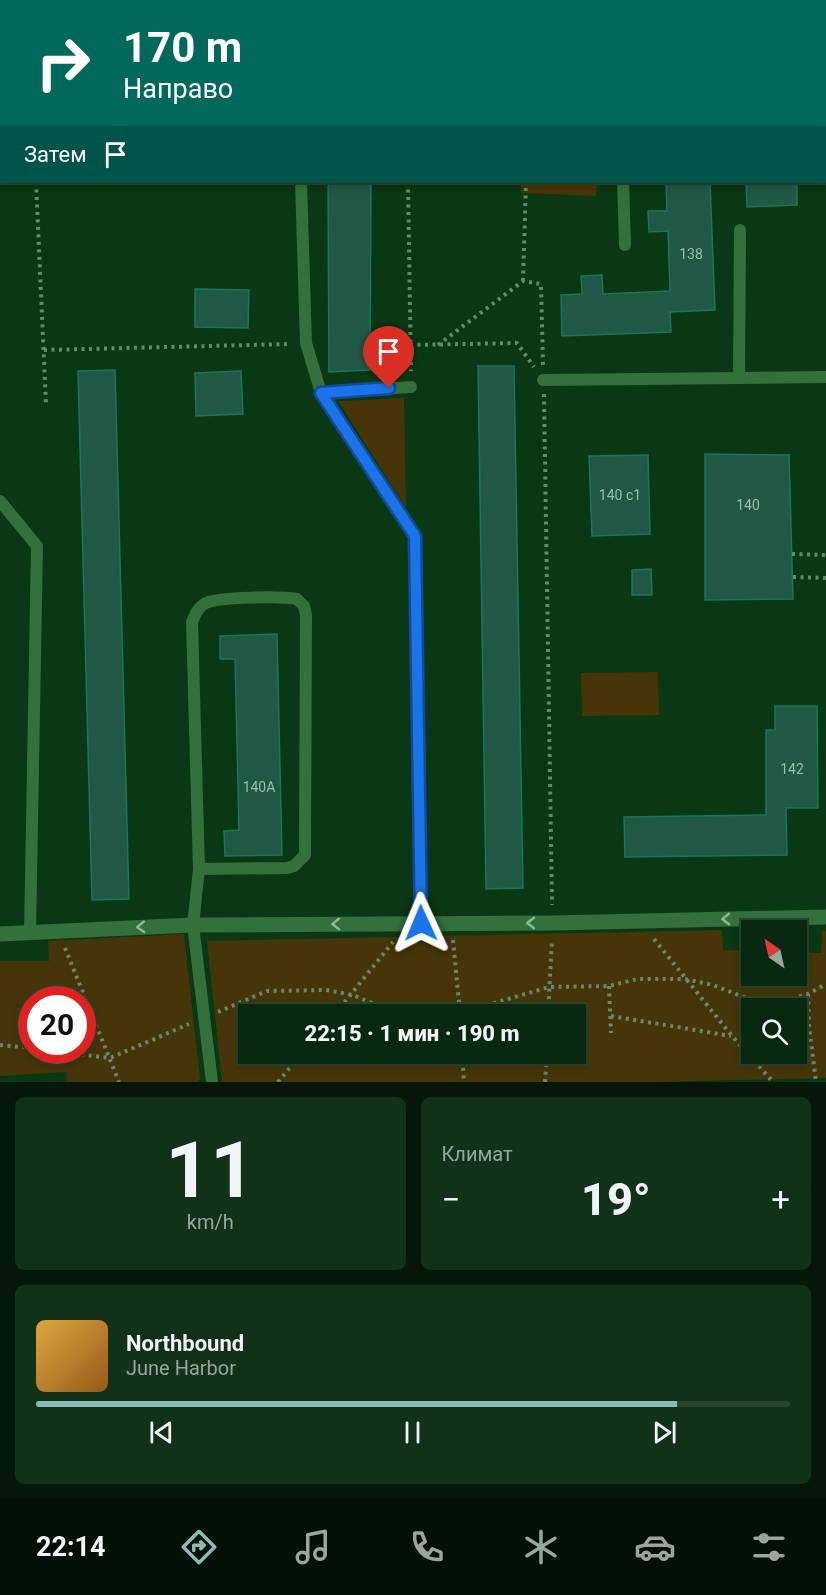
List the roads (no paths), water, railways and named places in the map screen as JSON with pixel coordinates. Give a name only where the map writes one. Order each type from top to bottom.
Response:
[{"type":"street","points":[[0,934],[193,925],[553,923],[826,917]]},
{"type":"lane","points":[[301,183],[306,344],[321,393],[415,536],[414,923]]},
{"type":"lane","points":[[623,183],[625,245]]},
{"type":"lane","points":[[739,378],[740,230]]},
{"type":"lane","points":[[543,380],[826,377]]},
{"type":"lane","points":[[321,393],[411,387]]},
{"type":"lane","points":[[0,501],[37,546],[30,933]]},
{"type":"lane","points":[[199,869],[286,868],[294,866],[305,855],[306,615],[304,606],[297,599],[219,600],[206,603],[196,612],[192,622],[199,869],[193,925],[212,1082]]}]
